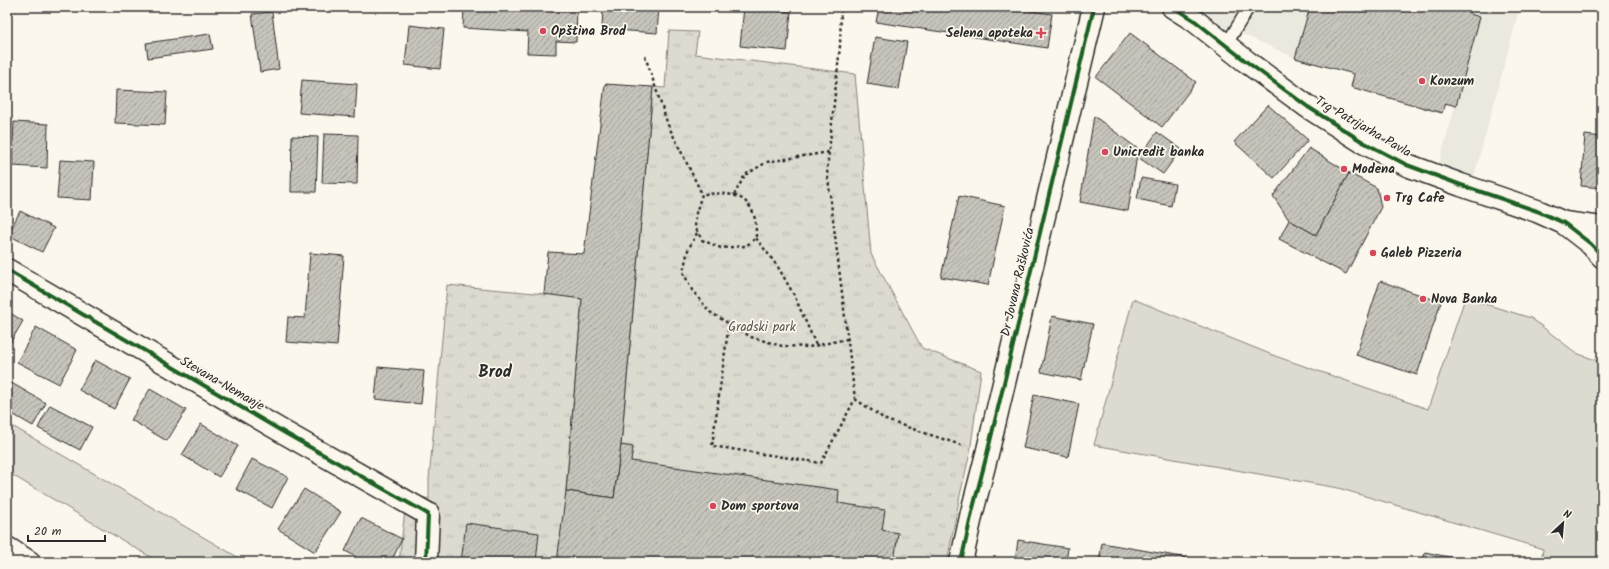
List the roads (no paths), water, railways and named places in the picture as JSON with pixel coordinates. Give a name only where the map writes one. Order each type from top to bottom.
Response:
[{"type":"street","name":"Dr Jovana Raškovića","points":[[961,562],[1094,7]]},
{"type":"street","name":"Trg Patrijarha Pavla","points":[[1173,7],[1226,44],[1247,62],[1308,107],[1363,142],[1407,165],[1537,211],[1564,224],[1591,244],[1602,256]]},
{"type":"street","name":"Trg Patrijarha Pavla","points":[[1564,224],[1602,228]]},
{"type":"street","name":"Stevana Nemanje","points":[[7,270],[285,433],[428,514],[426,562]]},
{"type":"street","points":[[7,548],[29,562]]},
{"type":"lane","points":[[1226,44],[1249,7]]},
{"type":"place","name":"Opština Brod","points":[[543,31]]},
{"type":"place","name":"Selena apoteka","points":[[1041,33]]},
{"type":"place","name":"Konzum","points":[[1422,81]]},
{"type":"place","name":"Unicredit banka","points":[[1105,152]]},
{"type":"place","name":"Modena","points":[[1344,169]]},
{"type":"place","name":"Trg Cafe","points":[[1387,198]]},
{"type":"place","name":"Galeb Pizzeria","points":[[1373,253]]},
{"type":"place","name":"Nova Banka","points":[[1423,299]]},
{"type":"place","name":"Dom sportova","points":[[713,506]]},
{"type":"district","name":"Brod","points":[[495,372]]},
{"type":"park label","name":"Gradski park","points":[[762,327]]}]
